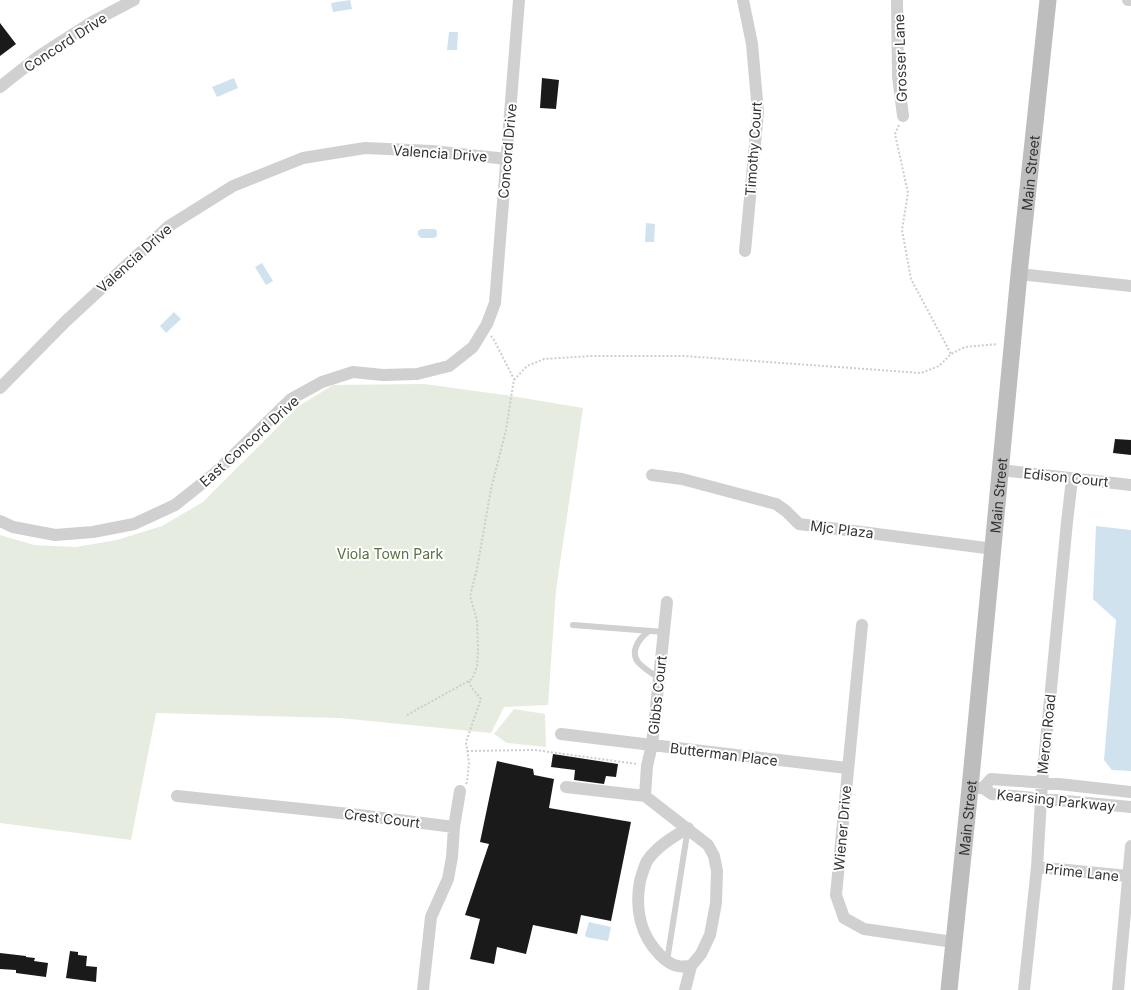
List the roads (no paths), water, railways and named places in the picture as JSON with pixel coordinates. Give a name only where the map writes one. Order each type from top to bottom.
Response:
[{"type":"main road","name":"Main Street","points":[[948,990],[953,942],[976,788],[1000,470],[1048,0]]},
{"type":"street","name":"Concord Drive","points":[[0,87],[39,56],[92,22],[134,0]]},
{"type":"street","name":"Concord Drive","points":[[495,303],[519,0]]},
{"type":"street","name":"Timothy Court","points":[[743,0],[752,44],[758,112],[745,251]]},
{"type":"street","name":"Grosser Lane","points":[[897,0],[898,76],[903,116]]},
{"type":"street","name":"Valencia Drive","points":[[0,388],[66,321],[169,226],[233,186],[303,158],[366,148],[432,151],[507,159]]},
{"type":"street","points":[[1019,274],[1131,286]]},
{"type":"street","name":"East Concord Drive","points":[[0,521],[13,527],[55,534],[93,532],[134,524],[175,505],[214,474],[291,398],[322,382],[353,372],[383,375],[417,374],[450,366],[473,348],[487,324],[495,303]]},
{"type":"street","name":"Edison Court","points":[[1000,470],[1131,485]]},
{"type":"street","name":"Mjc Plaza","points":[[652,475],[682,479],[776,504],[786,511],[799,524],[994,549]]},
{"type":"street","name":"Meron Road","points":[[1024,990],[1037,867],[1042,783],[1072,479]]},
{"type":"street","name":"Gibbs Court","points":[[561,734],[652,745],[667,602]]},
{"type":"street","name":"Wiener Drive","points":[[862,625],[847,768],[836,895],[844,918],[864,930],[953,942]]},
{"type":"street","name":"Butterman Place","points":[[645,796],[647,766],[652,745],[847,768]]},
{"type":"street","name":"Kearsing Parkway","points":[[976,788],[991,780],[1042,783],[1131,792]]},
{"type":"street","points":[[566,787],[645,796],[708,845],[714,856],[717,871],[716,903],[710,935],[701,954],[691,966],[685,990]]},
{"type":"street","name":"Kearsing Parkway","points":[[976,788],[992,794],[1131,807]]},
{"type":"street","points":[[423,990],[431,917],[448,879],[460,791]]},
{"type":"street","name":"Crest Court","points":[[177,796],[360,815],[454,827]]},
{"type":"street","points":[[688,828],[664,843],[647,861],[642,874],[638,904],[640,920],[646,936],[654,949],[667,962],[677,966],[691,966]]},
{"type":"street","points":[[1118,990],[1131,846]]},
{"type":"street","name":"Prime Lane","points":[[1037,867],[1128,876]]},
{"type":"lane","points":[[574,625],[664,632]]},
{"type":"lane","points":[[649,631],[640,638],[636,645],[636,659],[640,665],[659,678]]},
{"type":"lane","points":[[667,962],[688,828]]},
{"type":"water","points":[[350,0],[352,9],[333,12],[331,3]]},
{"type":"water","points":[[449,32],[458,32],[457,50],[447,50]]},
{"type":"water","points":[[234,78],[238,88],[217,97],[212,87]]},
{"type":"water","points":[[646,223],[655,224],[654,242],[645,242]]},
{"type":"water","points":[[421,229],[435,229],[437,231],[437,236],[434,238],[421,238],[418,235],[418,231]]},
{"type":"water","points":[[262,263],[273,281],[266,285],[255,267]]},
{"type":"water","points":[[174,312],[181,319],[166,333],[160,326]]},
{"type":"water","points":[[1096,526],[1131,530],[1131,771],[1112,770],[1104,760],[1116,620],[1093,599]]},
{"type":"water","points":[[589,922],[611,927],[608,941],[586,937],[585,935]]},
{"type":"park label","name":"Viola Town Park","points":[[390,553]]}]
